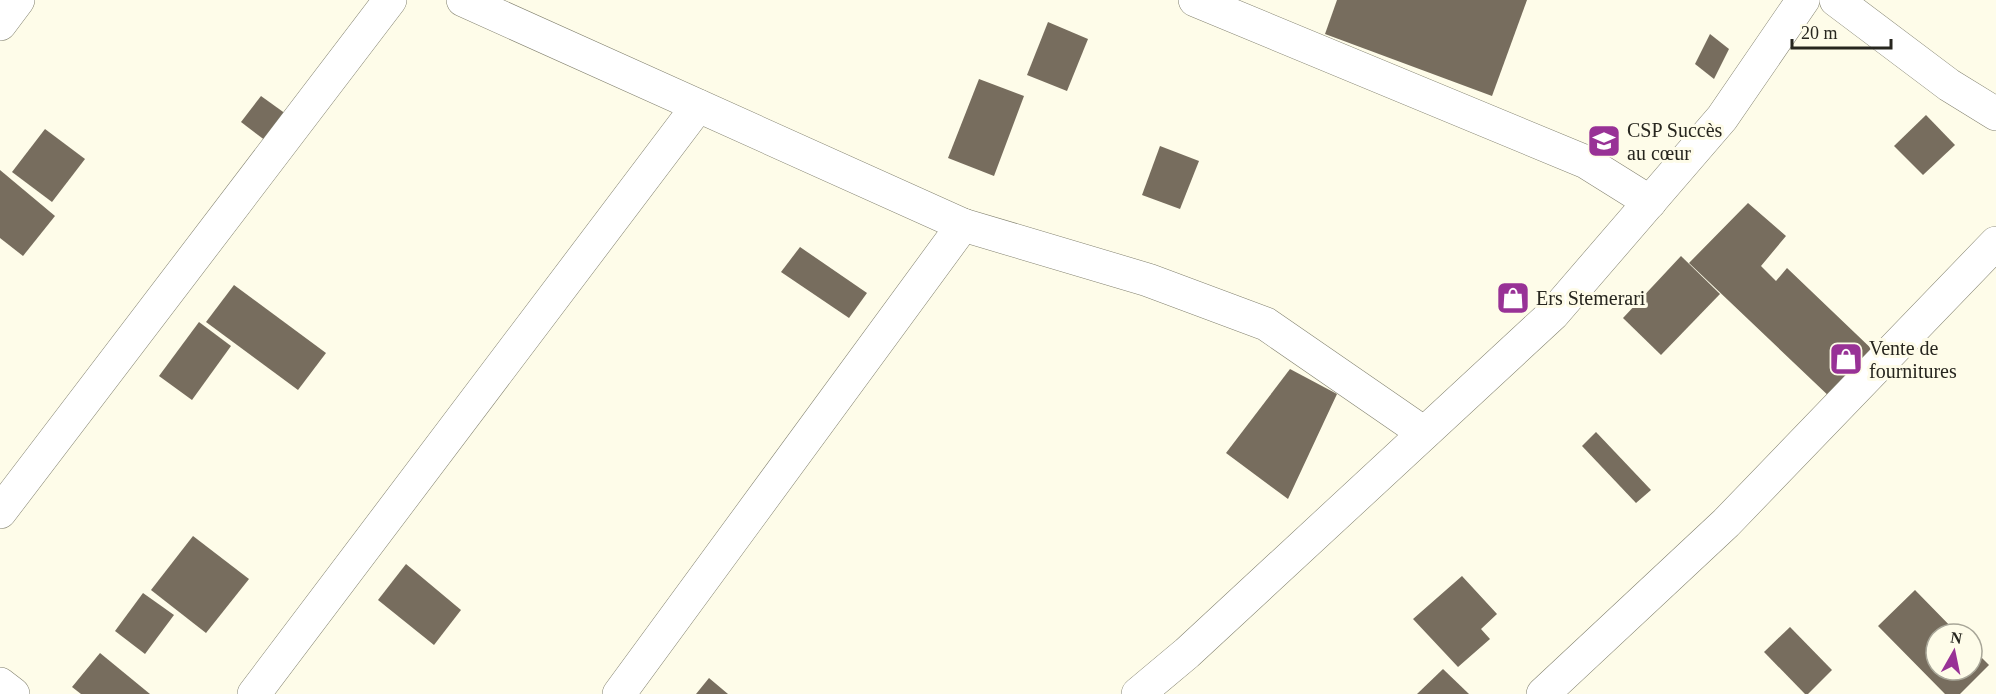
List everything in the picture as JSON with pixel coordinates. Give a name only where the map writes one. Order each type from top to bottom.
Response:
[{"type":"street","points":[[0,24],[18,0]]},
{"type":"street","points":[[0,512],[390,0]]},
{"type":"street","points":[[463,0],[963,225],[1148,280],[1266,324],[1424,433]]},
{"type":"street","points":[[1195,0],[1586,162],[1650,202]]},
{"type":"street","points":[[1138,694],[1187,653],[1553,314],[1722,118],[1803,0]]},
{"type":"street","points":[[1836,0],[1949,85],[1996,114]]},
{"type":"street","points":[[254,694],[698,105]]},
{"type":"street","points":[[619,694],[963,225]]},
{"type":"street","points":[[1544,694],[1726,523],[1996,243]]},
{"type":"street","points":[[0,684],[13,694]]},
{"type":"building","points":[[1337,0],[1527,0],[1492,96],[1325,34]]},
{"type":"building","points":[[1048,22],[1088,39],[1067,91],[1027,75]]},
{"type":"building","points":[[1710,34],[1729,49],[1714,79],[1695,64]]},
{"type":"building","points":[[979,79],[1024,96],[994,176],[948,158]]},
{"type":"building","points":[[261,96],[286,114],[266,141],[241,122]]},
{"type":"building","points":[[1926,115],[1955,145],[1923,175],[1894,146]]},
{"type":"building","points":[[45,129],[85,159],[52,202],[12,172]]},
{"type":"building","points":[[1160,146],[1199,161],[1180,209],[1142,195]]},
{"type":"building","points":[[0,170],[55,216],[23,256],[0,238]]},
{"type":"building","points":[[1748,203],[1786,236],[1761,266],[1776,281],[1787,268],[1878,355],[1833,400],[1689,263]]},
{"type":"building","points":[[800,247],[867,293],[849,318],[781,272]]},
{"type":"building","points":[[1681,256],[1720,294],[1661,355],[1623,318]]},
{"type":"building","points":[[234,285],[326,353],[298,390],[206,322]]},
{"type":"building","points":[[199,322],[231,346],[192,400],[159,376]]},
{"type":"building","points":[[1290,369],[1337,394],[1288,499],[1226,453]]},
{"type":"building","points":[[1596,432],[1651,490],[1636,503],[1582,446]]},
{"type":"building","points":[[193,536],[249,579],[206,633],[151,590]]},
{"type":"building","points":[[406,564],[461,610],[434,645],[378,600]]},
{"type":"building","points":[[1462,576],[1497,614],[1481,629],[1490,639],[1458,667],[1413,619]]},
{"type":"building","points":[[1915,590],[1946,622],[1924,622],[1924,673],[1878,626]]},
{"type":"building","points":[[143,593],[174,615],[145,654],[115,631]]},
{"type":"building","points":[[1790,627],[1832,670],[1808,694],[1805,694],[1764,652]]},
{"type":"building","points":[[100,653],[150,694],[81,694],[72,687]]},
{"type":"building","points":[[1984,660],[1989,665],[1984,670]]},
{"type":"building","points":[[1443,669],[1469,694],[1417,694]]},
{"type":"building","points":[[709,678],[728,694],[696,694]]},
{"type":"building","points":[[1933,682],[1972,682],[1960,694],[1945,694]]},
{"type":"place","name":"CSP Succès au cœur","points":[[1604,141]]},
{"type":"place","name":"Ers Stemerari","points":[[1513,298]]},
{"type":"place","name":"Vente de fournitures","points":[[1846,359]]}]
